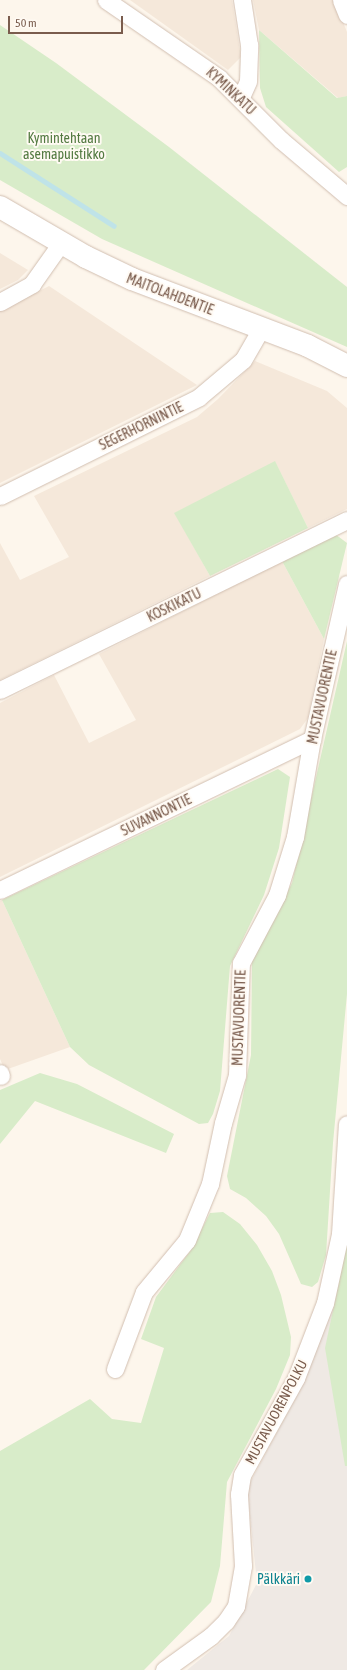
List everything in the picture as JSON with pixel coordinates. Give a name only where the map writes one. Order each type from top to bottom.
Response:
[{"type":"street","name":"KYMINKATU","points":[[106,0],[199,62],[241,98],[281,140],[347,196]]},
{"type":"street","points":[[241,98],[247,86],[249,64],[249,45],[242,0]]},
{"type":"street","points":[[341,0],[347,15]]},
{"type":"street","name":"MAITOLAHDENTIE","points":[[0,207],[61,243],[132,279],[308,346],[347,366]]},
{"type":"street","points":[[0,302],[32,284],[61,243]]},
{"type":"street","name":"SEGERHORNINTIE","points":[[0,496],[199,397],[243,360],[261,329]]},
{"type":"street","name":"KOSKIKATU","points":[[0,690],[347,520]]},
{"type":"street","name":"MUSTAVUORENTIE","points":[[114,1369],[144,1292],[187,1240],[210,1184],[223,1123],[238,1075],[241,963],[277,896],[295,838],[312,739],[347,584]]},
{"type":"street","name":"SUVANNONTIE","points":[[0,890],[312,739]]},
{"type":"street","name":"MUSTAVUORENPOLKU","points":[[164,1670],[211,1636],[226,1621],[236,1606],[243,1566],[239,1494],[242,1475],[296,1378],[325,1303],[340,1234],[347,1124]]},
{"type":"shaded area","points":[[130,0],[232,0],[241,57],[228,70]]},
{"type":"shaded area","points":[[253,0],[334,0],[347,32],[347,96],[338,98],[259,30]]},
{"type":"shaded area","points":[[0,253],[28,270],[18,280],[0,289]]},
{"type":"shaded area","points":[[49,286],[197,385],[0,483],[0,311]]},
{"type":"shaded area","points":[[255,361],[327,391],[347,408],[347,509],[308,528],[275,462],[175,513],[210,576],[0,680],[0,543],[20,580],[69,557],[34,496],[197,417],[218,399]]},
{"type":"shaded area","points":[[282,561],[324,639],[308,718],[300,729],[0,877],[0,703],[54,675],[89,743],[136,720],[99,654]]},
{"type":"shaded area","points":[[2,900],[70,1047],[5,1070],[0,1059],[0,901]]},
{"type":"shaded area","points":[[347,1265],[347,1670],[187,1670],[229,1636],[257,1583],[247,1488],[302,1386]]},
{"type":"green space","name":"Kymintehtaan asemapuistikko","points":[[0,25],[56,63],[169,147],[347,287],[347,347],[102,239],[0,180]]},
{"type":"green space","points":[[259,30],[337,98],[347,96],[347,167],[339,172],[266,107],[260,88]]},
{"type":"green space","points":[[275,461],[308,528],[210,576],[174,513]]},
{"type":"green space","points":[[335,534],[347,543],[324,639],[282,561]]},
{"type":"green space","points":[[347,641],[347,994],[333,1143],[326,1255],[318,1282],[312,1287],[301,1284],[279,1234],[266,1216],[246,1198],[230,1189],[227,1176],[251,1055],[252,961],[292,883]]},
{"type":"green space","points":[[278,769],[290,777],[279,848],[264,895],[230,966],[220,1091],[213,1114],[208,1123],[199,1124],[89,1065],[70,1047],[2,900]]},
{"type":"green space","points":[[40,1073],[77,1084],[174,1134],[166,1153],[35,1101],[0,1144],[0,1090]]},
{"type":"green space","points":[[223,1212],[240,1224],[257,1245],[272,1271],[281,1295],[291,1337],[290,1355],[276,1389],[227,1482],[220,1566],[211,1602],[144,1670],[0,1670],[0,1451],[90,1399],[112,1419],[141,1423],[164,1348],[141,1339],[156,1297],[191,1250],[210,1213]]},
{"type":"green space","points":[[347,1227],[347,1466],[345,1466],[325,1348],[343,1263]]},
{"type":"waterway","points":[[0,153],[114,226]]},
{"type":"place","name":"Pälkkäri","points":[[308,1579]]}]
